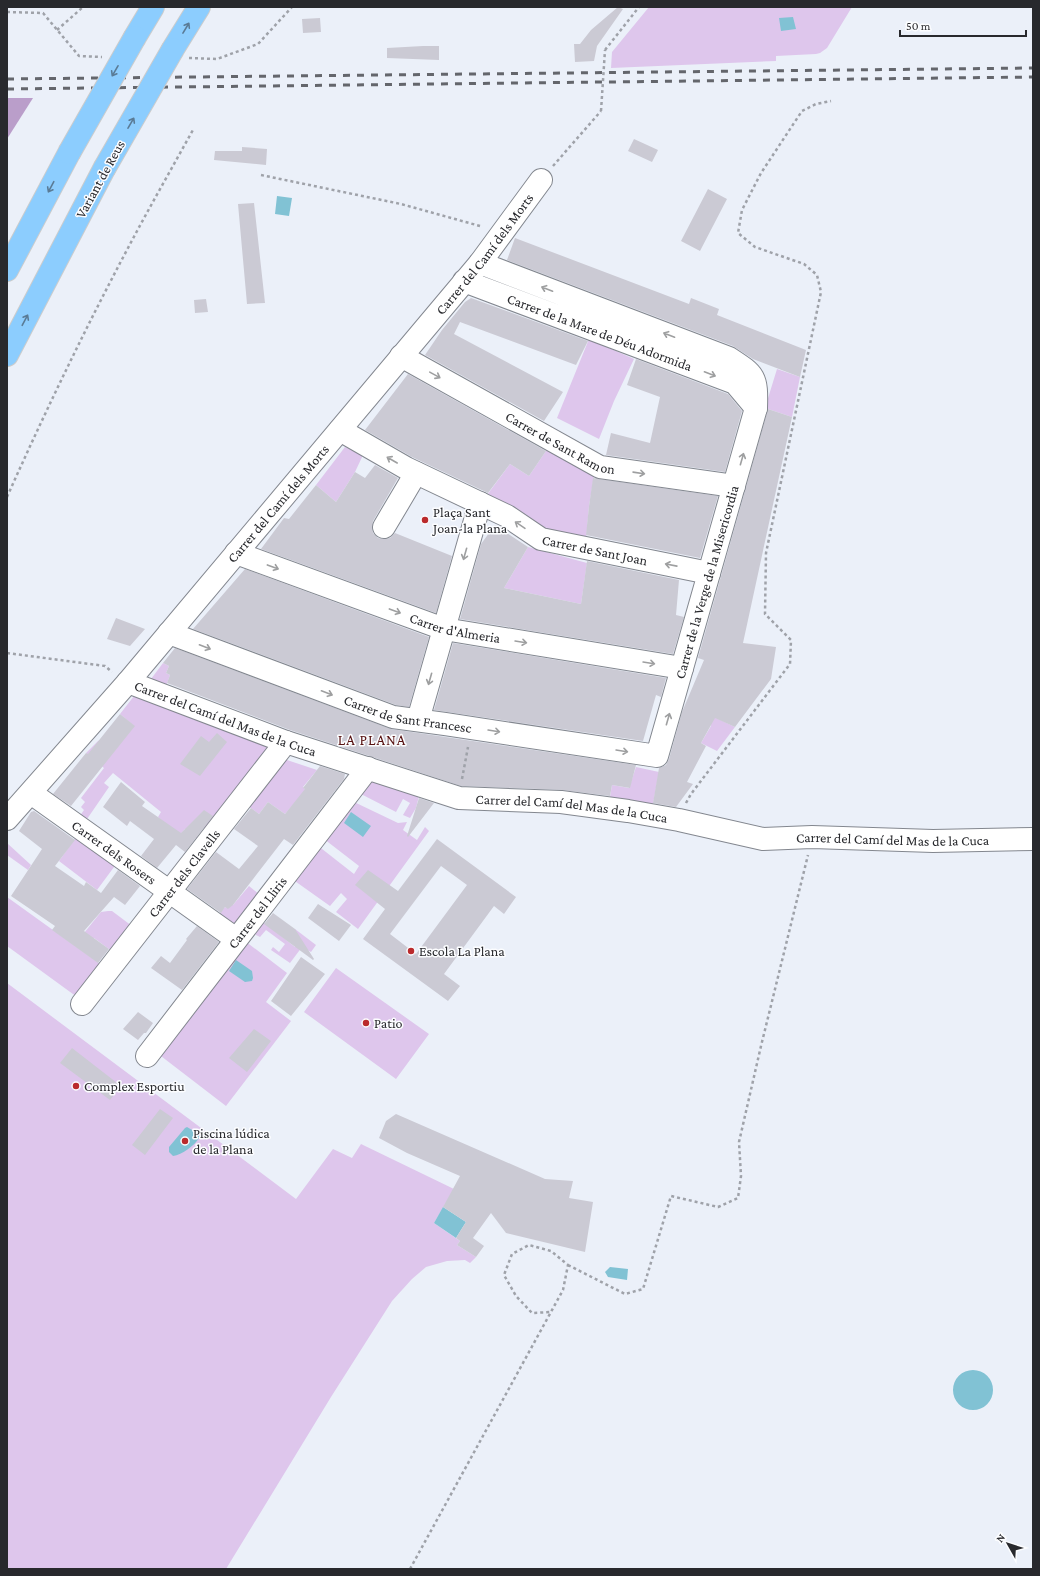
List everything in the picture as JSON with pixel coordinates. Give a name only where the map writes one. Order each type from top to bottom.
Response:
[{"type":"highway","points":[[7,270],[69,153],[153,7]]},
{"type":"highway","name":"Variant de Reus","points":[[7,355],[104,169],[199,7]]},
{"type":"street","name":"Carrer del Camí dels Morts","points":[[7,819],[128,682],[480,263],[541,180]]},
{"type":"street","name":"Carrer de la Mare de Déu Adormida","points":[[480,263],[729,358],[742,377],[756,408]]},
{"type":"street","name":"Carrer de la Mare de Déu Adormida","points":[[464,281],[742,377]]},
{"type":"street","name":"Carrer de Sant Ramon","points":[[401,356],[600,467],[734,486]]},
{"type":"street","name":"Carrer de la Verge de la Misericordia","points":[[657,756],[756,408]]},
{"type":"street","name":"Carrer de Sant Joan","points":[[340,430],[416,473],[507,516],[541,539],[709,573]]},
{"type":"street","points":[[384,528],[416,473]]},
{"type":"street","points":[[418,720],[480,504]]},
{"type":"street","name":"Carrer d'Almeria","points":[[236,553],[444,629],[682,668]]},
{"type":"street","name":"Carrer de Sant Francesc","points":[[169,633],[393,717],[657,756]]},
{"type":"street","name":"Carrer del Camí del Mas de la Cuca","points":[[128,682],[286,742],[459,798],[561,802],[628,811],[679,820],[763,839],[812,837],[933,841],[1033,839]]},
{"type":"street","name":"Carrer dels Clavells","points":[[82,1004],[286,742]]},
{"type":"street","name":"Carrer del Lliris","points":[[147,1056],[368,768]]},
{"type":"street","name":"Carrer dels Rosers","points":[[31,793],[236,940]]},
{"type":"path","points":[[57,30],[83,7]]},
{"type":"path","points":[[541,180],[601,111],[605,50],[639,7]]},
{"type":"path","points":[[679,820],[682,810],[691,794],[790,664],[791,640],[765,614],[766,553],[822,292],[817,275],[804,264],[755,247],[738,233],[742,210],[761,173],[802,111],[816,104],[831,101]]},
{"type":"path","points":[[7,496],[93,315],[128,247],[194,128]]},
{"type":"path","points":[[261,175],[401,204],[480,226]]},
{"type":"path","points":[[7,652],[105,666],[128,682]]},
{"type":"path","points":[[462,782],[472,728]]},
{"type":"path","points":[[551,1312],[532,1313],[516,1296],[504,1276],[512,1254],[529,1245],[551,1251],[568,1265],[625,1294],[642,1289],[671,1196],[718,1207],[738,1198],[741,1176],[739,1142],[812,837]]},
{"type":"path","points":[[410,1569],[563,1290],[568,1265]]},
{"type":"shaded area","points":[[649,7],[852,7],[827,48],[820,53],[776,56],[776,61],[611,68],[612,52]]},
{"type":"shaded area","points":[[7,98],[33,98],[7,139]]},
{"type":"shaded area","points":[[589,339],[634,359],[614,401],[599,439],[557,418]]},
{"type":"shaded area","points":[[777,369],[800,377],[792,417],[765,408]]},
{"type":"shaded area","points":[[345,447],[363,455],[355,472],[336,502],[316,485]]},
{"type":"shaded area","points":[[548,448],[594,476],[589,506],[586,540],[550,533],[487,495],[510,464],[529,476]]},
{"type":"shaded area","points":[[528,547],[587,563],[581,604],[504,588]]},
{"type":"shaded area","points":[[163,663],[169,666],[166,673],[170,675],[166,686],[151,679]]},
{"type":"shaded area","points":[[138,691],[273,743],[206,830],[194,822],[188,830],[198,838],[197,839],[185,829],[178,837],[158,817],[161,812],[113,773],[104,783],[109,787],[85,822],[79,817],[84,810],[81,807],[85,802],[81,798],[104,768],[86,753],[98,741],[134,726],[120,714]]},
{"type":"shaded area","points":[[710,715],[735,727],[717,751],[701,743],[711,726]]},
{"type":"shaded area","points":[[284,759],[317,770],[303,787],[306,790],[285,814],[268,802],[259,814],[245,804]]},
{"type":"shaded area","points":[[636,767],[659,772],[652,809],[609,803],[612,785],[629,788]]},
{"type":"shaded area","points":[[371,775],[419,796],[416,808],[410,818],[403,815],[410,803],[403,799],[396,812],[359,793]]},
{"type":"shaded area","points":[[352,801],[398,823],[407,822],[403,830],[417,840],[425,827],[429,831],[358,929],[336,912],[347,899],[341,893],[330,906],[292,879],[317,845],[354,874],[359,866],[324,839]]},
{"type":"shaded area","points":[[77,836],[117,863],[97,890],[59,861]]},
{"type":"shaded area","points":[[7,843],[31,865],[28,870],[7,855]]},
{"type":"shaded area","points":[[249,886],[260,895],[235,924],[232,926],[216,918],[225,907],[227,908],[231,904],[233,905]]},
{"type":"shaded area","points":[[7,897],[103,966],[77,997],[7,946]]},
{"type":"shaded area","points":[[112,911],[132,926],[113,952],[94,938],[88,944],[80,938],[101,912]]},
{"type":"shaded area","points":[[262,921],[295,947],[295,929],[316,945],[311,952],[302,947],[290,963],[271,950],[273,947],[279,952],[285,944],[266,930],[260,937],[252,933]]},
{"type":"shaded area","points":[[245,941],[287,973],[266,1002],[291,1021],[226,1106],[157,1053]]},
{"type":"shaded area","name":"Patio","points":[[336,968],[429,1034],[396,1079],[304,1012]]},
{"type":"shaded area","points":[[7,983],[296,1199],[333,1149],[352,1158],[361,1144],[454,1189],[434,1223],[460,1241],[457,1245],[476,1257],[470,1263],[465,1260],[447,1261],[426,1267],[412,1279],[392,1301],[331,1397],[226,1569],[7,1569]]},
{"type":"water","points":[[793,17],[796,29],[781,31],[779,18]]},
{"type":"water","points":[[277,196],[292,198],[289,216],[275,214]]},
{"type":"water","points":[[351,812],[371,826],[363,837],[344,823]]},
{"type":"water","points":[[236,960],[252,971],[252,981],[245,982],[229,971]]},
{"type":"water","name":"Piscina lúdica de la Plana","points":[[187,1127],[199,1134],[199,1138],[195,1144],[188,1149],[173,1156],[169,1152],[169,1147]]},
{"type":"water","points":[[443,1207],[466,1222],[456,1238],[434,1223]]},
{"type":"water","points":[[610,1267],[628,1269],[627,1280],[608,1277],[605,1272]]},
{"type":"water","points":[[973,1370],[981,1372],[987,1376],[991,1382],[993,1390],[991,1398],[987,1404],[981,1408],[973,1410],[965,1408],[959,1404],[955,1398],[953,1390],[955,1382],[959,1376],[965,1372]]},
{"type":"building","points":[[618,7],[623,9],[597,46],[594,61],[575,62],[574,44],[580,44],[591,30]]},
{"type":"building","points":[[320,18],[321,32],[303,33],[302,19]]},
{"type":"building","points":[[439,46],[439,60],[387,58],[387,48]]},
{"type":"building","points":[[634,139],[658,150],[652,162],[628,151]]},
{"type":"building","points":[[242,147],[267,149],[266,165],[214,160],[215,151],[242,151]]},
{"type":"building","points":[[708,189],[727,199],[700,251],[681,241]]},
{"type":"building","points":[[254,203],[265,303],[247,304],[238,204]]},
{"type":"building","points":[[515,238],[689,304],[691,298],[719,309],[717,315],[806,350],[800,377],[753,359],[733,346],[507,260]]},
{"type":"building","points":[[471,298],[588,341],[576,365],[460,322],[454,334],[563,392],[544,421],[425,355],[442,330],[465,302]]},
{"type":"building","points":[[206,299],[208,312],[195,313],[194,300]]},
{"type":"building","points":[[636,359],[728,394],[742,411],[725,472],[606,455],[611,433],[650,443],[660,397],[627,385]]},
{"type":"building","points":[[408,374],[546,451],[529,476],[510,464],[488,493],[412,457],[365,430]]},
{"type":"building","points":[[768,409],[792,417],[743,643],[776,647],[771,679],[735,727],[715,718],[701,743],[706,746],[687,782],[693,784],[676,807],[653,803],[659,768],[666,765],[669,759],[682,712],[704,660],[698,658]]},
{"type":"building","points":[[375,465],[398,478],[373,521],[373,533],[378,538],[384,539],[390,538],[395,533],[452,556],[436,613],[261,549],[284,518],[289,519],[316,485],[336,502],[355,472],[365,478]]},
{"type":"building","points":[[593,478],[718,496],[700,558],[586,535]]},
{"type":"building","points":[[495,525],[528,547],[504,588],[581,604],[587,561],[679,580],[676,615],[684,617],[673,654],[460,619],[481,544]]},
{"type":"building","points":[[245,569],[429,637],[409,707],[396,705],[193,629]]},
{"type":"building","points":[[116,618],[145,629],[130,646],[107,639]]},
{"type":"building","points":[[453,643],[666,678],[661,697],[656,695],[643,741],[434,710]]},
{"type":"building","points":[[175,648],[391,729],[636,765],[630,788],[612,785],[610,796],[562,790],[461,786],[290,730],[167,683],[170,675],[166,673],[169,666],[163,663]]},
{"type":"building","points":[[120,714],[135,726],[71,806],[53,794],[86,753],[88,754]]},
{"type":"building","points":[[217,733],[227,742],[200,776],[180,764],[201,736],[209,742]]},
{"type":"building","points":[[320,766],[345,774],[344,779],[293,845],[284,839],[233,905],[228,909],[225,907],[221,913],[187,889],[216,852],[239,869],[258,846],[234,829],[251,808],[259,814],[268,802],[285,814],[305,789],[303,788]]},
{"type":"building","points":[[121,782],[145,802],[142,806],[181,833],[204,810],[213,816],[185,852],[176,845],[157,868],[141,856],[154,839],[130,821],[127,826],[103,807]]},
{"type":"building","points":[[419,798],[434,803],[408,837],[407,836]]},
{"type":"building","points":[[34,811],[75,840],[55,866],[84,886],[86,882],[101,893],[118,870],[140,886],[125,905],[114,897],[84,931],[109,949],[98,963],[52,930],[55,926],[11,896],[42,849],[19,831],[31,812]]},
{"type":"building","points":[[437,839],[516,897],[504,914],[494,906],[444,974],[460,986],[448,1001],[363,939],[385,909],[355,885],[368,870],[398,891]],"holes":[[[441,866],[467,885],[416,954],[390,934]]]},
{"type":"building","points":[[318,904],[351,925],[339,941],[308,918]]},
{"type":"building","points":[[273,913],[295,929],[314,959],[313,960],[264,924]]},
{"type":"building","points":[[197,926],[219,942],[182,990],[151,968],[161,956],[170,963],[187,940],[186,939]]},
{"type":"building","points":[[301,957],[325,974],[291,1016],[271,1001]]},
{"type":"building","points":[[138,1012],[153,1023],[146,1033],[144,1033],[138,1040],[123,1029]]},
{"type":"building","points":[[254,1029],[271,1041],[247,1072],[229,1058]]},
{"type":"building","points":[[72,1048],[121,1086],[110,1100],[60,1063]]},
{"type":"building","points":[[160,1109],[173,1118],[145,1155],[132,1145]]},
{"type":"building","points":[[396,1114],[545,1179],[573,1181],[569,1198],[593,1202],[585,1252],[506,1233],[491,1213],[473,1238],[484,1246],[476,1257],[457,1245],[460,1241],[456,1238],[466,1222],[443,1207],[460,1176],[407,1153],[379,1138],[386,1121]]},
{"type":"railway","points":[[7,79],[1033,68]]},
{"type":"railway","points":[[7,89],[1033,77]]},
{"type":"place","name":"Plaça Sant Joan-la Plana","points":[[425,520]]},
{"type":"place","name":"Escola La Plana","points":[[411,951]]},
{"type":"place","name":"Patio","points":[[366,1023]]},
{"type":"place","name":"Complex Esportiu","points":[[76,1086]]},
{"type":"place","name":"Piscina lúdica de la Plana","points":[[185,1141]]},
{"type":"district","name":"LA PLANA","points":[[372,740]]}]
